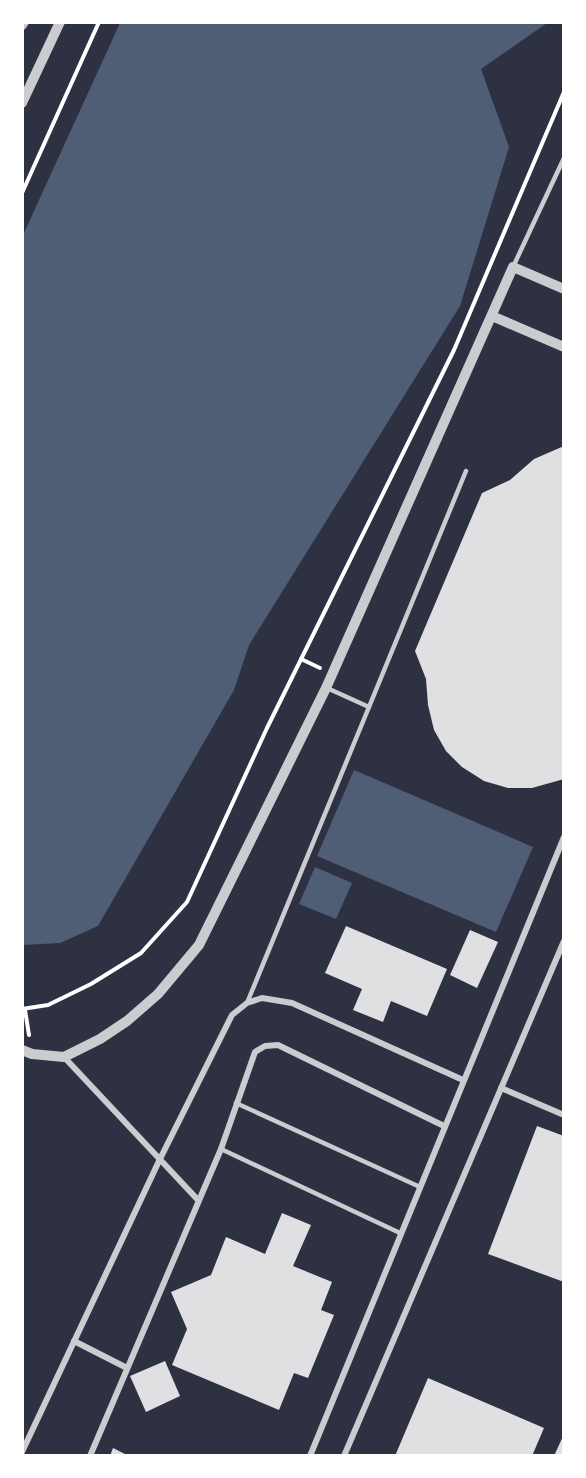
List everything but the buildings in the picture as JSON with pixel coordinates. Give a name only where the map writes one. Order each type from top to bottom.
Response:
[{"type":"street","points":[[22,103],[60,22]]},
{"type":"street","points":[[27,1052],[64,1057],[127,1021],[158,994],[199,945],[326,688],[513,267],[564,289]]},
{"type":"street","points":[[492,316],[564,347]]},
{"type":"street","points":[[310,1455],[564,837]]},
{"type":"street","points":[[344,1455],[564,941]]},
{"type":"street","points":[[22,1452],[159,1161],[232,1015],[248,1003],[262,998],[292,1003],[463,1080]]},
{"type":"street","points":[[90,1455],[221,1149],[255,1052],[265,1046],[278,1045],[444,1126]]},
{"type":"street","points":[[64,1057],[198,1200]]},
{"type":"street","points":[[501,1088],[564,1115]]},
{"type":"street","points":[[74,1341],[127,1368]]},
{"type":"lane","points":[[513,267],[564,158]]},
{"type":"lane","points":[[248,1003],[466,471]]},
{"type":"lane","points":[[326,688],[369,707]]},
{"type":"lane","points":[[236,1103],[420,1187]]},
{"type":"lane","points":[[221,1149],[400,1233]]},
{"type":"path","points":[[22,193],[99,22]]},
{"type":"path","points":[[27,1052],[24,1009],[48,1005],[80,990],[141,953],[187,902],[267,728],[454,350],[564,92]]},
{"type":"water","points":[[120,23],[547,23],[481,69],[509,147],[460,306],[249,645],[234,690],[98,926],[60,943],[23,945],[23,235]]},
{"type":"water","points":[[354,770],[533,847],[496,932],[317,856]]},
{"type":"water","points":[[315,867],[352,883],[336,919],[299,904]]}]
